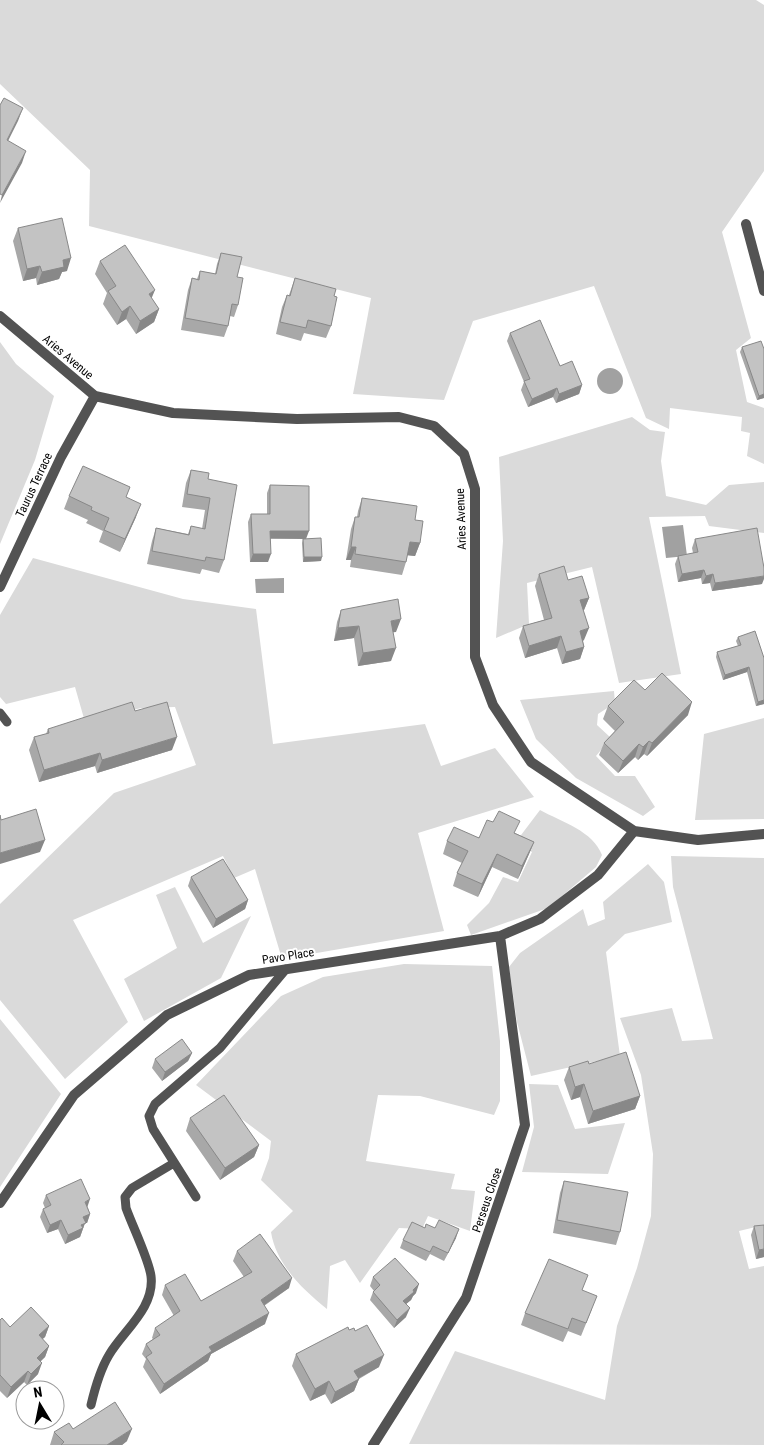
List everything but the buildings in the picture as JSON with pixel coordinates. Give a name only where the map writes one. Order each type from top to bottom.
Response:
[{"type":"street","points":[[746,224],[764,291]]},
{"type":"street","name":"Aries Avenue","points":[[0,316],[94,396],[173,413],[297,419],[399,417],[434,426],[464,454],[475,489],[476,657],[492,705],[531,762],[634,831],[698,840],[764,834]]},
{"type":"street","name":"Taurus Terrace","points":[[0,587],[61,457],[94,396]]},
{"type":"street","name":"Pavo Place","points":[[0,1204],[74,1095],[167,1015],[250,974],[500,936],[540,919],[598,875],[634,831]]},
{"type":"street","name":"Perseus Close","points":[[374,1445],[466,1298],[525,1125],[500,936]]},
{"type":"lane","points":[[0,713],[7,722]]},
{"type":"lane","points":[[196,1197],[153,1129],[149,1116],[155,1104],[220,1048],[286,969]]},
{"type":"lane","points":[[91,1405],[97,1382],[108,1355],[140,1313],[149,1297],[151,1276],[126,1208],[125,1197],[132,1188],[174,1163]]},
{"type":"shaded area","points":[[0,0],[756,0],[764,5],[764,171],[722,232],[751,338],[736,350],[747,402],[764,408],[764,464],[747,456],[750,433],[741,431],[742,417],[670,408],[669,429],[646,418],[594,286],[473,321],[444,400],[353,394],[371,298],[89,226],[90,170],[0,84]]},
{"type":"shaded area","points":[[0,342],[16,364],[54,396],[35,460],[0,544]]},
{"type":"shaded area","points":[[610,368],[619,372],[623,381],[619,390],[610,394],[601,390],[597,381],[601,372]]},
{"type":"shaded area","points":[[632,417],[650,430],[665,432],[661,461],[666,496],[706,505],[729,485],[764,482],[764,533],[709,526],[705,516],[649,517],[681,674],[619,683],[592,567],[527,583],[529,624],[496,638],[503,541],[499,457]]},
{"type":"shaded area","points":[[683,525],[687,556],[666,558],[662,527]]},
{"type":"shaded area","points":[[33,558],[183,599],[256,609],[273,744],[425,724],[441,766],[495,748],[534,797],[418,833],[444,931],[282,959],[255,869],[234,878],[223,856],[73,920],[128,1022],[65,1079],[0,1000],[0,904],[114,793],[196,765],[175,707],[141,708],[85,722],[75,687],[6,704],[0,697],[0,615]]},
{"type":"shaded area","points":[[284,578],[284,593],[256,593],[255,579]]},
{"type":"shaded area","points":[[614,691],[615,703],[598,714],[597,725],[611,738],[596,756],[615,776],[635,776],[655,807],[643,816],[576,778],[536,739],[520,700]]},
{"type":"shaded area","points":[[764,718],[764,819],[695,820],[704,734]]},
{"type":"shaded area","points":[[540,810],[576,828],[592,840],[602,855],[596,867],[548,908],[471,935],[467,925],[489,903],[503,877],[518,882],[532,852],[515,843]]},
{"type":"shaded area","points":[[671,856],[764,858],[764,1225],[739,1231],[749,1269],[764,1266],[764,1445],[409,1444],[455,1351],[605,1400],[617,1326],[637,1268],[651,1216],[653,1154],[641,1075],[620,1018],[672,1008],[682,1041],[713,1039],[673,887]]},
{"type":"shaded area","points":[[648,864],[664,882],[672,922],[625,934],[606,952],[620,1056],[531,1076],[517,1022],[509,967],[520,953],[583,909],[588,926],[605,919],[603,902]]},
{"type":"shaded area","points":[[175,887],[203,943],[251,916],[221,978],[144,1021],[124,979],[177,948],[156,895]]},
{"type":"shaded area","points":[[404,964],[492,966],[500,1041],[500,1101],[494,1115],[420,1096],[378,1095],[366,1161],[455,1174],[451,1189],[475,1191],[470,1231],[428,1216],[422,1229],[399,1228],[360,1283],[345,1260],[330,1266],[327,1309],[308,1293],[292,1275],[278,1255],[274,1244],[271,1232],[293,1211],[261,1180],[269,1158],[271,1141],[196,1085],[281,996],[323,977]]},
{"type":"shaded area","points":[[0,1019],[61,1094],[0,1187]]},
{"type":"shaded area","points":[[529,1084],[558,1085],[575,1129],[625,1123],[608,1174],[522,1172],[534,1127]]}]
